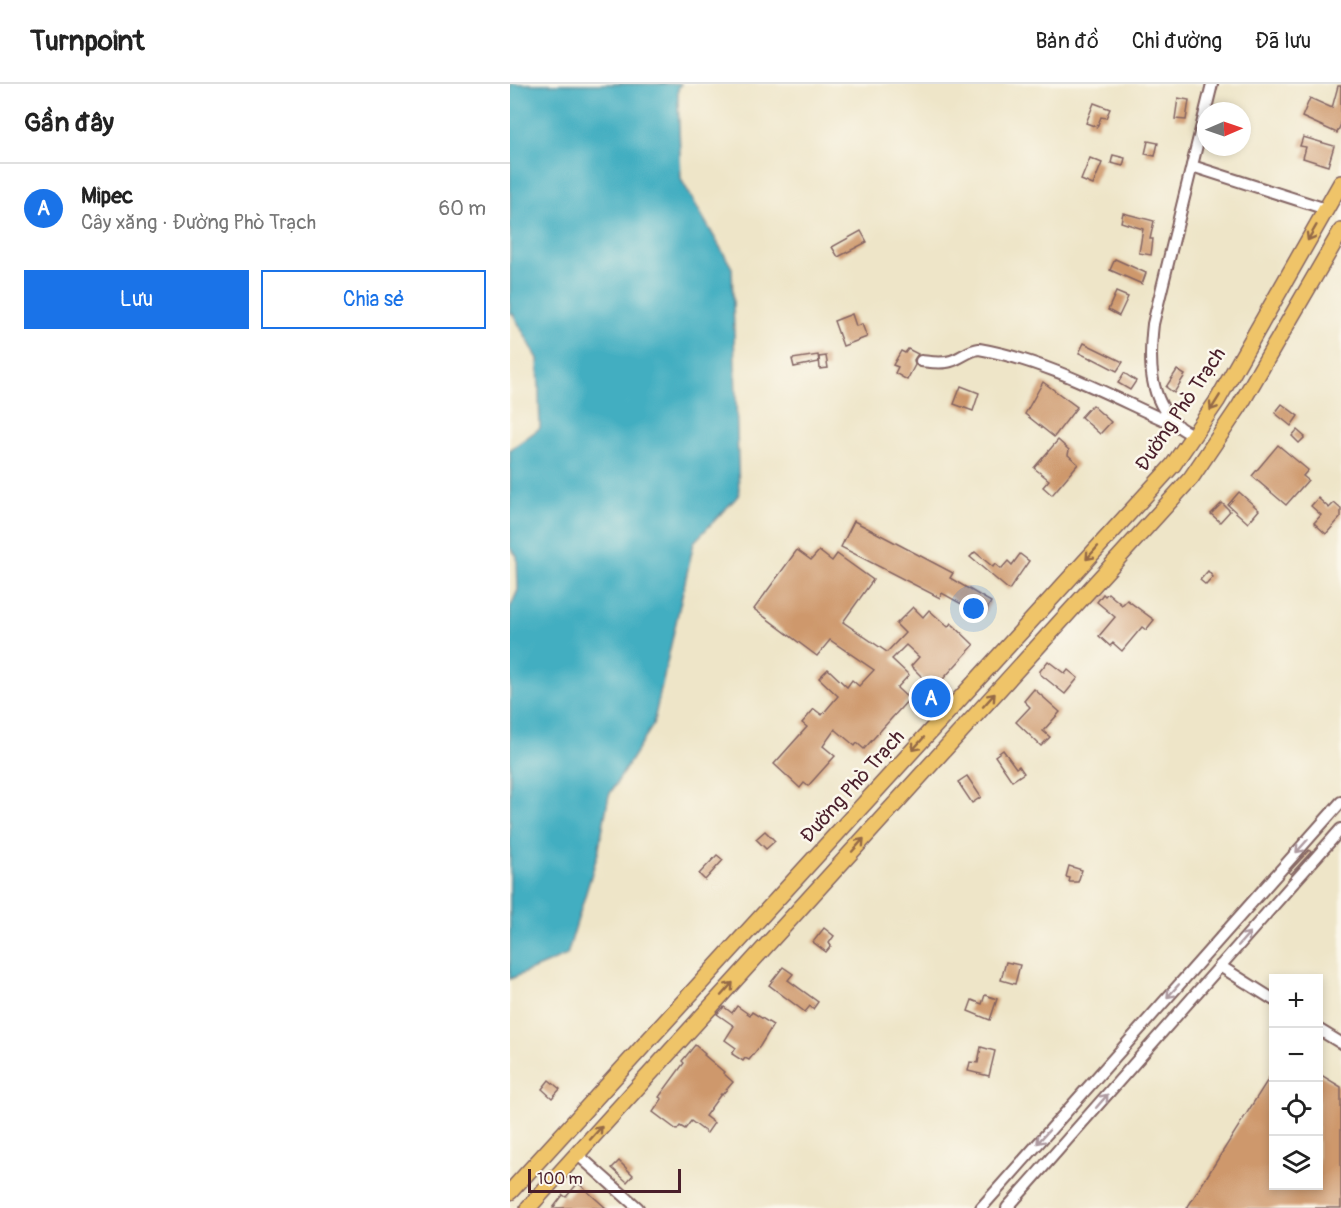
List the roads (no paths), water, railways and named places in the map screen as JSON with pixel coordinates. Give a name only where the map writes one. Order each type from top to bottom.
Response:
[{"type":"highway","name":"Đường Phò Trạch","points":[[510,1191],[1173,465],[1216,401],[1341,183]]},
{"type":"highway","points":[[528,1208],[1191,478],[1239,407],[1341,231]]},
{"type":"street","points":[[1178,427],[1163,409],[1155,392],[1152,372],[1152,340],[1212,84]]},
{"type":"street","points":[[1192,166],[1326,208]]},
{"type":"street","points":[[921,361],[953,361],[974,349],[1022,358],[1193,435]]},
{"type":"street","points":[[981,1208],[1341,802]]},
{"type":"street","points":[[1007,1208],[1341,828]]},
{"type":"street","points":[[1220,966],[1269,997]]},
{"type":"street","points":[[1323,1032],[1341,1043]]},
{"type":"street","points":[[577,1154],[638,1208]]},
{"type":"water","points":[[510,84],[681,84],[678,89],[678,100],[681,179],[732,268],[739,495],[694,542],[653,725],[609,795],[598,853],[567,955],[510,979],[510,608],[518,590],[517,556],[510,548],[510,450],[540,428],[538,359],[513,314],[510,313]]},
{"type":"place","name":"Mipec","points":[[931,698]]}]
